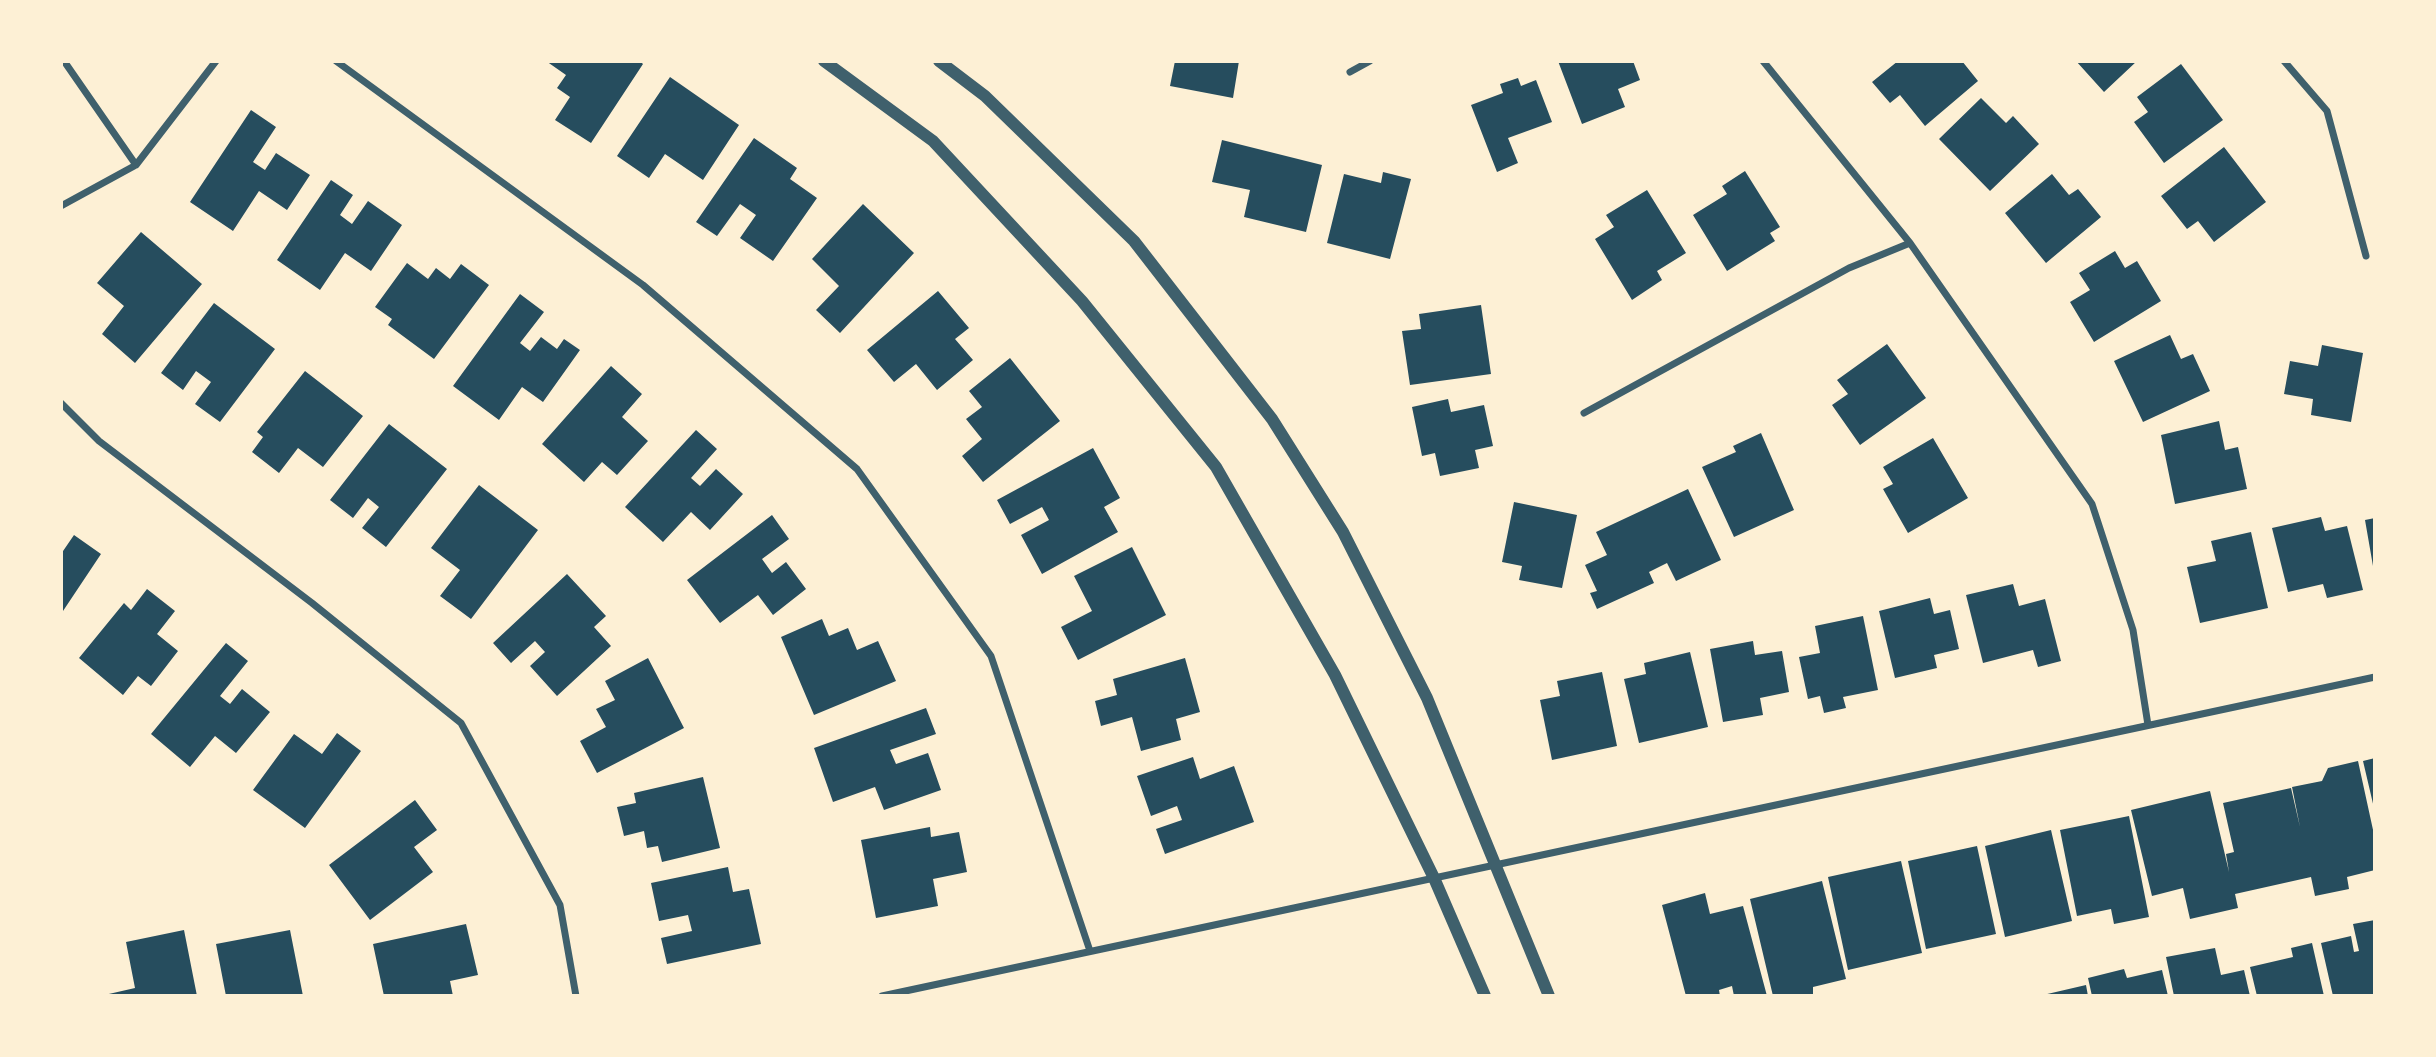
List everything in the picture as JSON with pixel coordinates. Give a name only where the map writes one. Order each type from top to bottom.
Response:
[{"type":"street","points":[[64,61],[136,165]]},
{"type":"street","points":[[61,206],[136,165],[216,61]]},
{"type":"street","points":[[336,61],[643,285],[857,469],[991,656],[1090,951]]},
{"type":"street","points":[[824,61],[933,141],[1082,301],[1216,467],[1335,675],[1434,878],[1485,996]]},
{"type":"street","points":[[939,61],[985,96],[1134,241],[1272,419],[1343,532],[1421,686],[1549,996]]},
{"type":"street","points":[[1350,72],[1370,61]]},
{"type":"street","points":[[1763,61],[1910,243],[2092,504],[2133,630],[2148,725]]},
{"type":"street","points":[[2284,61],[2327,111],[2366,256]]},
{"type":"street","points":[[1584,414],[1849,268],[1910,243]]},
{"type":"street","points":[[61,403],[99,441],[312,603],[461,723],[560,905],[576,996]]},
{"type":"street","points":[[882,996],[2375,677]]},
{"type":"building","points":[[546,61],[640,61],[643,64],[591,143],[555,120],[570,97],[557,88],[566,75]]},
{"type":"building","points":[[1175,61],[1239,61],[1233,98],[1170,86]]},
{"type":"building","points":[[1558,61],[1633,61],[1640,80],[1618,89],[1625,107],[1582,124]]},
{"type":"building","points":[[1898,61],[1962,61],[1978,81],[1925,126],[1900,95],[1890,103],[1872,82]]},
{"type":"building","points":[[2076,61],[2137,61],[2104,92]]},
{"type":"building","points":[[2181,64],[2223,120],[2164,163],[2134,122],[2148,112],[2137,97]]},
{"type":"building","points":[[670,77],[739,125],[703,180],[665,154],[649,178],[617,156]]},
{"type":"building","points":[[1518,78],[1521,86],[1536,80],[1552,122],[1508,138],[1518,163],[1497,172],[1471,105],[1503,93],[1500,84]]},
{"type":"building","points":[[1981,98],[2006,123],[2013,116],[2039,144],[1990,191],[1939,139]]},
{"type":"building","points":[[251,110],[276,127],[253,162],[265,170],[276,153],[310,175],[287,210],[259,191],[233,231],[190,202]]},
{"type":"building","points":[[754,138],[797,168],[790,179],[817,198],[773,261],[740,238],[756,215],[740,204],[717,236],[696,222]]},
{"type":"building","points":[[1222,140],[1322,165],[1306,232],[1244,217],[1250,190],[1212,182]]},
{"type":"building","points":[[2224,147],[2266,202],[2214,242],[2198,221],[2187,229],[2161,196]]},
{"type":"building","points":[[1745,171],[1780,227],[1770,233],[1775,241],[1727,271],[1693,215],[1727,194],[1722,186]]},
{"type":"building","points":[[1383,172],[1411,179],[1390,259],[1327,243],[1344,174],[1381,183]]},
{"type":"building","points":[[2052,174],[2069,195],[2078,189],[2101,217],[2046,263],[2005,213]]},
{"type":"building","points":[[331,180],[353,195],[340,215],[352,224],[368,201],[402,225],[371,271],[345,253],[320,290],[277,260]]},
{"type":"building","points":[[1647,190],[1686,253],[1657,271],[1662,280],[1632,300],[1595,239],[1614,227],[1606,215]]},
{"type":"building","points":[[863,204],[914,253],[840,333],[816,310],[839,286],[812,259]]},
{"type":"building","points":[[141,232],[202,284],[135,363],[102,334],[124,306],[97,283]]},
{"type":"building","points":[[2115,251],[2125,268],[2137,261],[2161,301],[2094,342],[2070,302],[2090,290],[2079,273]]},
{"type":"building","points":[[407,263],[428,279],[436,268],[450,279],[461,264],[489,285],[434,359],[388,325],[392,319],[375,307]]},
{"type":"building","points":[[938,291],[969,328],[955,339],[973,360],[937,390],[916,364],[894,382],[867,350]]},
{"type":"building","points":[[520,294],[544,312],[520,343],[530,351],[541,337],[557,349],[564,339],[580,350],[543,402],[522,387],[499,420],[453,386]]},
{"type":"building","points":[[214,303],[275,349],[220,422],[195,404],[211,382],[196,371],[183,390],[161,373]]},
{"type":"building","points":[[1481,305],[1491,374],[1410,385],[1402,331],[1421,329],[1419,314]]},
{"type":"building","points":[[2170,335],[2181,359],[2193,354],[2210,391],[2143,422],[2114,361]]},
{"type":"building","points":[[1887,344],[1926,398],[1860,445],[1832,405],[1848,394],[1837,380]]},
{"type":"building","points":[[2322,345],[2363,353],[2351,422],[2311,415],[2313,399],[2284,394],[2290,361],[2318,366]]},
{"type":"building","points":[[1010,358],[1060,421],[983,482],[962,456],[982,439],[966,419],[982,407],[969,391]]},
{"type":"building","points":[[611,366],[642,394],[622,417],[648,441],[617,475],[602,462],[584,482],[542,444]]},
{"type":"building","points":[[305,371],[363,416],[323,467],[298,448],[279,473],[252,452],[263,437],[257,432]]},
{"type":"building","points":[[1448,399],[1451,412],[1484,405],[1493,446],[1475,450],[1479,468],[1440,476],[1435,453],[1422,456],[1412,407]]},
{"type":"building","points":[[2219,421],[2225,450],[2238,447],[2247,489],[2175,504],[2161,435]]},
{"type":"building","points":[[389,424],[447,469],[386,547],[362,528],[379,507],[368,498],[353,518],[330,500]]},
{"type":"building","points":[[696,430],[717,449],[691,478],[700,486],[716,469],[743,494],[710,530],[691,512],[663,542],[625,507]]},
{"type":"building","points":[[1761,433],[1794,510],[1734,537],[1702,467],[1736,452],[1733,446]]},
{"type":"building","points":[[1933,438],[1968,498],[1908,533],[1883,489],[1893,484],[1883,467]]},
{"type":"building","points":[[1093,448],[1120,498],[1104,507],[1118,532],[1042,574],[1021,535],[1049,520],[1042,507],[1010,524],[997,500]]},
{"type":"building","points":[[479,485],[538,530],[471,619],[440,596],[460,570],[431,548]]},
{"type":"building","points":[[1688,489],[1721,560],[1676,581],[1667,563],[1649,572],[1654,583],[1597,609],[1590,593],[1597,591],[1585,565],[1607,555],[1596,532]]},
{"type":"building","points":[[1514,502],[1577,515],[1562,588],[1519,580],[1522,566],[1502,562]]},
{"type":"building","points":[[772,515],[789,539],[762,559],[772,573],[786,562],[806,589],[773,615],[758,595],[720,623],[687,580]]},
{"type":"building","points":[[2321,517],[2325,531],[2347,526],[2363,590],[2327,598],[2323,584],[2288,592],[2272,528]]},
{"type":"building","points":[[2375,518],[2375,566],[2373,566],[2365,520]]},
{"type":"building","points":[[2251,532],[2268,608],[2200,623],[2187,567],[2216,561],[2211,541]]},
{"type":"building","points":[[74,535],[101,554],[61,614],[61,554]]},
{"type":"building","points":[[1132,547],[1166,615],[1078,660],[1061,627],[1092,611],[1074,576]]},
{"type":"building","points":[[567,574],[606,616],[594,627],[611,646],[557,696],[530,666],[545,652],[535,641],[511,663],[493,643]]},
{"type":"building","points":[[2013,584],[2019,606],[2045,599],[2061,661],[2038,667],[2033,650],[1983,663],[1966,595]]},
{"type":"building","points":[[147,589],[175,611],[157,634],[178,651],[151,686],[138,676],[123,695],[79,658],[124,603],[131,610]]},
{"type":"building","points":[[1930,598],[1934,614],[1950,610],[1959,649],[1934,655],[1937,668],[1895,678],[1879,611]]},
{"type":"building","points":[[1863,616],[1878,690],[1843,697],[1846,708],[1824,713],[1820,696],[1808,699],[1799,657],[1820,653],[1815,626]]},
{"type":"building","points":[[822,619],[829,636],[848,628],[857,650],[878,641],[896,681],[814,715],[781,637]]},
{"type":"building","points":[[1753,641],[1755,655],[1782,651],[1789,692],[1760,698],[1763,715],[1723,722],[1710,649]]},
{"type":"building","points":[[226,643],[248,661],[220,696],[230,704],[242,689],[270,712],[236,753],[215,736],[190,767],[151,734]]},
{"type":"building","points":[[1690,652],[1708,727],[1639,743],[1624,679],[1646,674],[1644,663]]},
{"type":"building","points":[[648,658],[684,728],[597,773],[580,741],[606,727],[596,709],[615,700],[605,681]]},
{"type":"building","points":[[1185,658],[1200,712],[1176,719],[1181,740],[1141,751],[1132,717],[1101,726],[1095,701],[1117,695],[1113,679]]},
{"type":"building","points":[[1602,672],[1617,746],[1552,760],[1540,700],[1560,696],[1557,681]]},
{"type":"building","points":[[926,708],[936,734],[890,750],[896,764],[928,753],[941,790],[884,810],[875,787],[833,802],[814,748]]},
{"type":"building","points":[[337,733],[361,751],[305,828],[253,790],[294,734],[322,754]]},
{"type":"building","points":[[1193,757],[1200,779],[1234,766],[1254,822],[1165,854],[1156,829],[1182,820],[1177,806],[1151,816],[1137,776]]},
{"type":"building","points":[[2375,758],[2375,808],[2374,808],[2363,761]]},
{"type":"building","points":[[2358,761],[2375,839],[2375,870],[2347,877],[2349,889],[2315,896],[2311,877],[2235,894],[2238,908],[2190,919],[2183,888],[2152,896],[2131,810],[2210,791],[2229,872],[2226,854],[2234,852],[2223,803],[2291,788],[2300,827],[2292,787],[2322,781],[2328,768]]},
{"type":"building","points":[[703,777],[720,848],[662,862],[658,846],[647,848],[644,831],[624,836],[617,807],[636,803],[634,793]]},
{"type":"building","points":[[415,800],[437,830],[414,847],[433,872],[370,920],[329,865]]},
{"type":"building","points":[[2129,816],[2149,917],[2114,924],[2111,909],[2077,916],[2060,830]]},
{"type":"building","points":[[930,827],[931,837],[959,832],[967,872],[933,879],[938,906],[876,918],[861,840]]},
{"type":"building","points":[[2051,830],[2072,921],[2005,937],[1985,846]]},
{"type":"building","points":[[1977,846],[1996,934],[1926,949],[1908,861]]},
{"type":"building","points":[[1901,861],[1922,953],[1848,970],[1828,877]]},
{"type":"building","points":[[728,867],[733,892],[749,889],[761,944],[667,964],[661,938],[692,931],[688,915],[659,921],[651,883]]},
{"type":"building","points":[[1822,881],[1846,979],[1813,987],[1813,996],[1773,996],[1750,899]]},
{"type":"building","points":[[1705,893],[1710,914],[1743,906],[1767,996],[1734,996],[1732,986],[1719,990],[1720,996],[1686,996],[1662,905]]},
{"type":"building","points":[[2375,920],[2375,996],[2333,996],[2321,943],[2351,936],[2354,952],[2359,951],[2353,924]]},
{"type":"building","points":[[466,924],[478,975],[450,981],[453,996],[384,996],[373,944]]},
{"type":"building","points":[[184,930],[197,996],[100,996],[135,988],[126,942]]},
{"type":"building","points":[[290,930],[303,996],[226,996],[216,944]]},
{"type":"building","points":[[2312,943],[2324,996],[2257,996],[2250,967],[2293,957],[2291,948]]},
{"type":"building","points":[[2215,948],[2221,975],[2244,970],[2250,996],[2174,996],[2166,957]]},
{"type":"building","points":[[2124,969],[2127,978],[2162,970],[2168,996],[2092,996],[2088,978]]},
{"type":"building","points":[[2086,985],[2088,996],[2043,996],[2043,995]]}]
